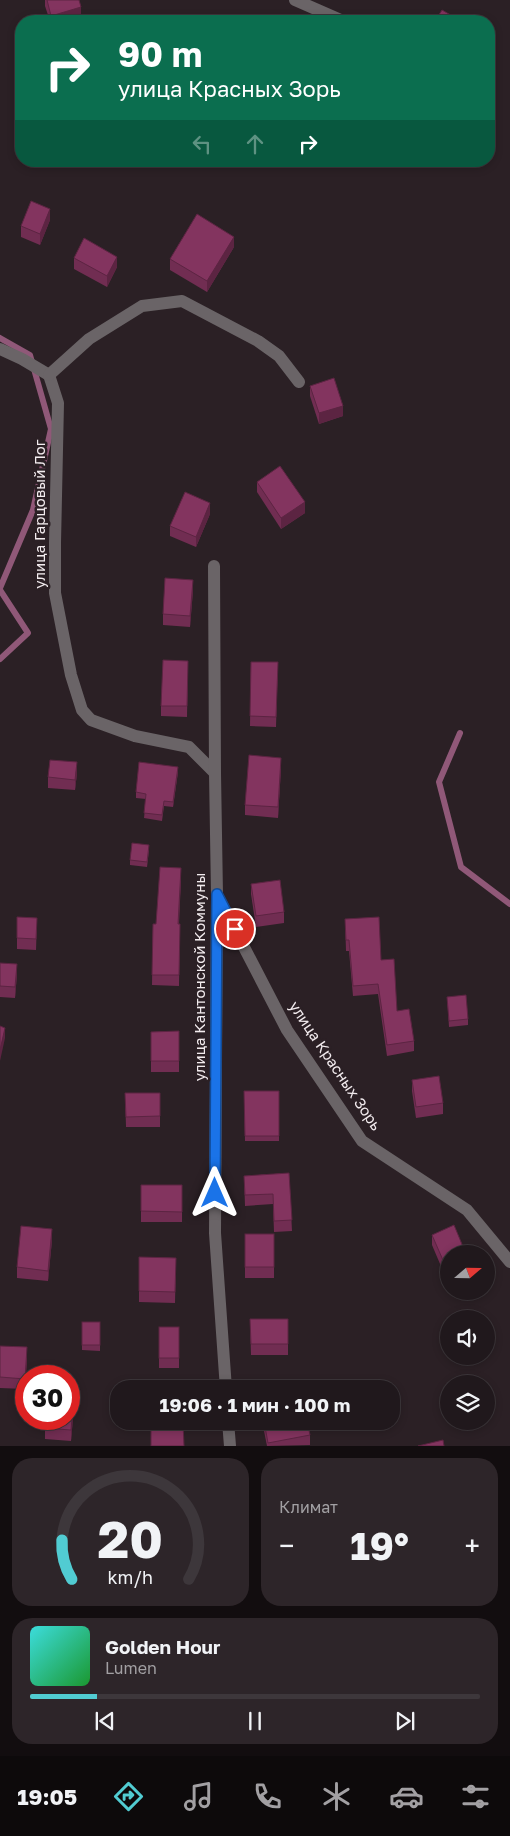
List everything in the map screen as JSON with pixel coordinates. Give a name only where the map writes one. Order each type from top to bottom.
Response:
[{"type":"street","points":[[294,0],[329,15]]},
{"type":"street","points":[[0,349],[49,375],[89,340],[142,306],[182,301],[258,341],[279,356],[299,382]]},
{"type":"street","name":"улица Гарцовый Лог","points":[[49,375],[58,403],[54,543],[55,593],[71,675],[82,710],[91,720],[126,733],[189,747],[215,772]]},
{"type":"street","name":"улица Кантонской Коммуны","points":[[214,566],[217,894],[215,1233],[225,1380]]},
{"type":"street","name":"улица Красных Зорь","points":[[217,894],[287,1030],[362,1141],[467,1210],[510,1262]]},
{"type":"street","points":[[229,1430],[230,1446]]},
{"type":"building","points":[[47,0],[79,0],[81,7],[51,15]]},
{"type":"building","points":[[442,10],[451,15],[439,15]]},
{"type":"building","points":[[31,201],[50,209],[40,234],[21,226]]},
{"type":"building","points":[[197,214],[234,237],[207,281],[170,259]]},
{"type":"building","points":[[84,238],[117,257],[107,276],[74,258]]},
{"type":"building","points":[[334,378],[343,406],[319,413],[310,386]]},
{"type":"building","points":[[280,466],[305,502],[281,518],[257,482]]},
{"type":"building","points":[[185,492],[210,503],[196,537],[170,526]]},
{"type":"building","points":[[165,578],[193,580],[190,616],[163,614]]},
{"type":"building","points":[[163,660],[188,661],[187,706],[161,706]]},
{"type":"building","points":[[251,662],[278,662],[276,717],[250,716]]},
{"type":"building","points":[[249,755],[281,758],[278,807],[245,805]]},
{"type":"building","points":[[50,760],[77,762],[75,780],[48,777]]},
{"type":"building","points":[[139,762],[178,767],[173,802],[164,801],[162,815],[144,813],[146,794],[136,792]]},
{"type":"building","points":[[132,843],[149,845],[147,862],[130,860]]},
{"type":"building","points":[[160,867],[181,868],[178,924],[180,924],[179,975],[152,975],[153,924],[156,924]]},
{"type":"building","points":[[280,880],[284,912],[256,916],[251,884]]},
{"type":"building","points":[[17,917],[37,918],[36,939],[17,938]]},
{"type":"building","points":[[379,917],[381,960],[394,959],[397,1011],[409,1009],[414,1041],[387,1045],[378,984],[353,986],[345,919]]},
{"type":"building","points":[[0,963],[17,964],[15,987],[0,986]]},
{"type":"building","points":[[466,995],[468,1019],[449,1021],[447,997]]},
{"type":"building","points":[[0,1026],[5,1028],[0,1050]]},
{"type":"building","points":[[179,1031],[179,1061],[151,1061],[151,1032]]},
{"type":"building","points":[[439,1076],[443,1103],[416,1107],[412,1080]]},
{"type":"building","points":[[244,1091],[279,1091],[279,1136],[245,1136]]},
{"type":"building","points":[[125,1093],[160,1093],[160,1116],[126,1117]]},
{"type":"building","points":[[289,1173],[292,1220],[274,1221],[273,1194],[245,1195],[244,1176]]},
{"type":"building","points":[[141,1185],[182,1185],[182,1212],[141,1211]]},
{"type":"building","points":[[454,1225],[462,1245],[440,1245],[440,1253],[432,1235]]},
{"type":"building","points":[[21,1226],[52,1229],[48,1271],[17,1267]]},
{"type":"building","points":[[245,1234],[274,1234],[274,1267],[245,1267]]},
{"type":"building","points":[[139,1257],[176,1258],[175,1292],[139,1291]]},
{"type":"building","points":[[250,1319],[288,1319],[288,1344],[251,1344]]},
{"type":"building","points":[[82,1322],[100,1322],[100,1345],[82,1345]]},
{"type":"building","points":[[159,1327],[179,1327],[179,1358],[159,1358]]},
{"type":"building","points":[[0,1346],[27,1347],[26,1365],[15,1365],[15,1378],[0,1377]]},
{"type":"building","points":[[151,1430],[183,1430],[184,1446],[151,1446]]},
{"type":"building","points":[[266,1430],[309,1430],[310,1435],[268,1443]]},
{"type":"building","points":[[443,1440],[444,1446],[418,1446]]},
{"type":"waterway","points":[[0,338],[30,355],[51,429],[33,510],[0,588]]},
{"type":"waterway","points":[[0,590],[28,633],[0,659]]},
{"type":"waterway","points":[[460,733],[439,782],[461,867],[510,904]]},
{"type":"route","points":[[215,1193],[217,894],[235,929]]}]
